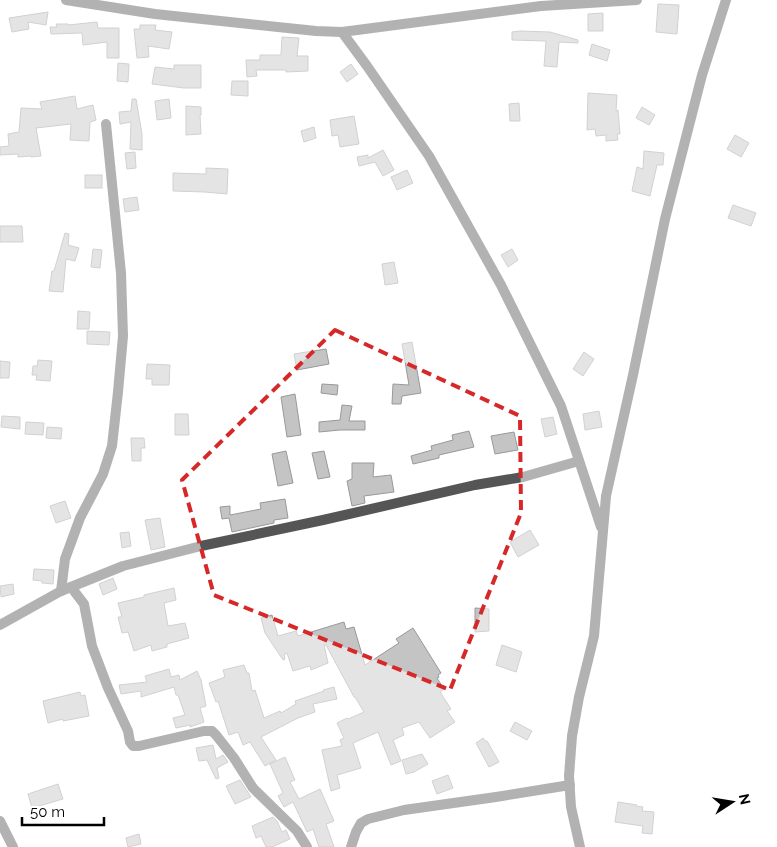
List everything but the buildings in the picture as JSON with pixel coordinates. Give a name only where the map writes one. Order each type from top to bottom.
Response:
[{"type":"street","points":[[66,0],[99,3],[155,14],[316,32],[342,32],[541,6],[637,0]]},
{"type":"street","points":[[580,847],[571,807],[569,776],[572,736],[579,696],[594,636],[606,496],[665,219],[702,75],[726,0]]},
{"type":"street","points":[[342,32],[368,66],[429,156],[501,285],[562,406],[602,532]]},
{"type":"street","points":[[106,124],[120,273],[123,336],[112,446],[103,474],[80,518],[65,559],[66,589],[84,604],[92,646],[133,746],[212,732],[234,758],[253,788],[296,831],[307,847]]},
{"type":"street","points":[[0,626],[66,589],[123,566],[201,546],[323,520],[475,484],[523,477],[579,461]]},
{"type":"street","points":[[351,847],[361,823],[368,819],[404,810],[570,785]]},
{"type":"street","points":[[0,821],[13,847]]},
{"type":"highlighted area","points":[[335,330],[520,416],[521,513],[450,690],[214,595],[182,480]]}]
